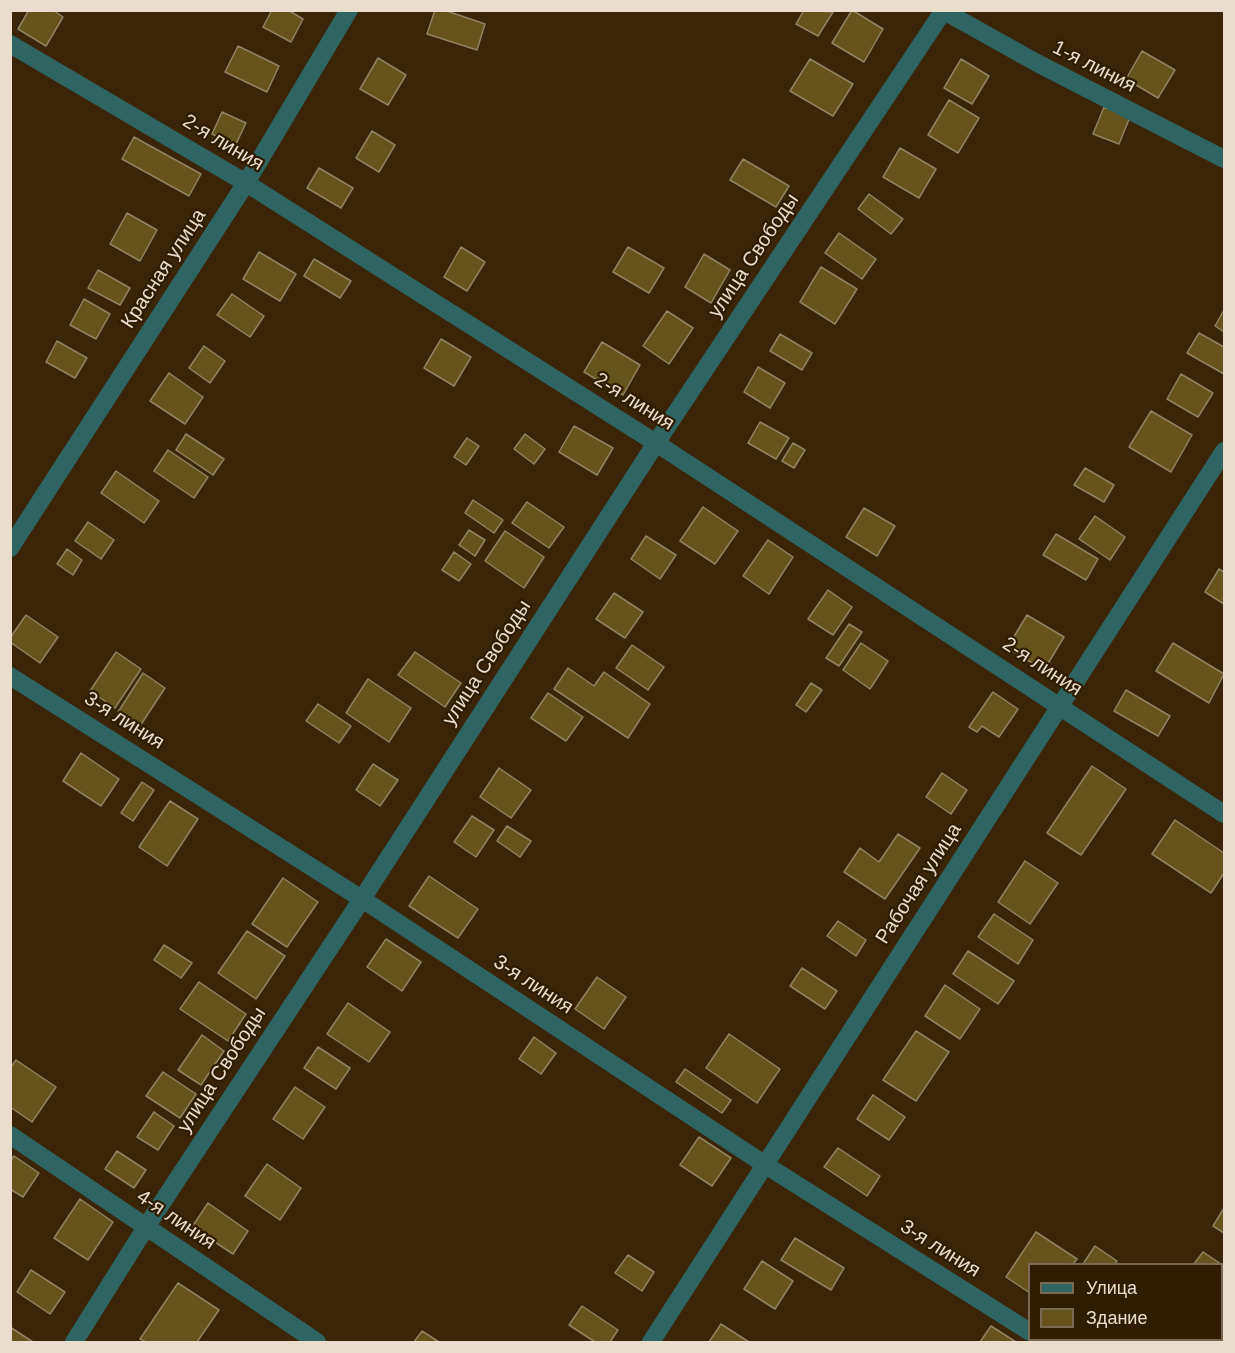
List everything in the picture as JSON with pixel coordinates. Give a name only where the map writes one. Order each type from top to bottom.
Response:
[{"type":"street","name":"Красная улица","points":[[10,548],[246,183],[349,10]]},
{"type":"street","name":"1-я линия","points":[[944,11],[1037,63],[1224,159]]},
{"type":"street","name":"улица Свободы","points":[[74,1342],[146,1227],[656,443],[944,11]]},
{"type":"street","name":"2-я линия","points":[[10,44],[246,183],[656,443],[1224,814]]},
{"type":"street","name":"Рабочая улица","points":[[651,1342],[1224,451]]},
{"type":"street","name":"3-я линия","points":[[10,676],[362,898],[764,1164],[1028,1331]]},
{"type":"street","name":"4-я линия","points":[[10,1135],[317,1342]]},
{"type":"building","points":[[29,10],[53,10],[63,17],[46,46],[18,29]]},
{"type":"building","points":[[272,10],[288,10],[303,19],[291,42],[263,27]]},
{"type":"building","points":[[435,10],[444,10],[485,24],[477,50],[427,34]]},
{"type":"building","points":[[804,10],[833,12],[818,36],[796,24]]},
{"type":"building","points":[[852,10],[883,29],[864,62],[832,43]]},
{"type":"building","points":[[238,46],[279,66],[267,92],[225,72]]},
{"type":"building","points":[[1142,51],[1175,70],[1158,98],[1126,79]]},
{"type":"building","points":[[378,58],[406,75],[388,105],[360,89]]},
{"type":"building","points":[[810,59],[853,84],[833,116],[790,91]]},
{"type":"building","points":[[961,59],[989,76],[972,104],[944,88]]},
{"type":"building","points":[[949,100],[979,118],[958,153],[928,135]]},
{"type":"building","points":[[1104,107],[1130,117],[1119,144],[1093,134]]},
{"type":"building","points":[[222,112],[246,123],[235,146],[212,134]]},
{"type":"building","points":[[372,131],[395,145],[379,172],[356,158]]},
{"type":"building","points":[[134,137],[201,174],[189,196],[122,159]]},
{"type":"building","points":[[900,148],[936,169],[919,198],[883,177]]},
{"type":"building","points":[[743,159],[789,186],[776,207],[730,180]]},
{"type":"building","points":[[319,168],[353,188],[341,208],[307,188]]},
{"type":"building","points":[[869,194],[903,219],[891,234],[858,209]]},
{"type":"building","points":[[127,213],[157,230],[140,261],[110,244]]},
{"type":"building","points":[[839,233],[876,259],[862,279],[825,253]]},
{"type":"building","points":[[461,247],[485,262],[467,291],[444,277]]},
{"type":"building","points":[[628,247],[664,268],[649,293],[613,272]]},
{"type":"building","points":[[259,252],[296,274],[280,301],[243,279]]},
{"type":"building","points":[[704,254],[730,270],[711,303],[685,287]]},
{"type":"building","points":[[314,259],[351,281],[340,298],[304,276]]},
{"type":"building","points":[[821,267],[857,289],[835,324],[800,302]]},
{"type":"building","points":[[98,270],[130,288],[120,305],[88,288]]},
{"type":"building","points":[[232,294],[264,316],[250,337],[217,315]]},
{"type":"building","points":[[84,299],[110,314],[96,339],[70,325]]},
{"type":"building","points":[[1224,310],[1224,332],[1215,326]]},
{"type":"building","points":[[667,311],[693,328],[669,364],[643,346]]},
{"type":"building","points":[[1199,333],[1224,347],[1224,374],[1187,353]]},
{"type":"building","points":[[780,334],[812,353],[802,370],[770,351]]},
{"type":"building","points":[[441,339],[471,357],[454,386],[424,368]]},
{"type":"building","points":[[57,341],[87,358],[75,378],[46,362]]},
{"type":"building","points":[[602,342],[640,365],[623,395],[584,372]]},
{"type":"building","points":[[204,346],[225,361],[210,383],[189,368]]},
{"type":"building","points":[[758,367],[785,383],[770,408],[744,392]]},
{"type":"building","points":[[169,373],[203,397],[185,424],[150,401]]},
{"type":"building","points":[[1181,374],[1213,393],[1198,417],[1167,399]]},
{"type":"building","points":[[1151,411],[1192,435],[1171,472],[1129,447]]},
{"type":"building","points":[[760,422],[789,438],[776,459],[748,443]]},
{"type":"building","points":[[574,426],[613,448],[597,475],[559,452]]},
{"type":"building","points":[[186,434],[224,459],[213,475],[176,450]]},
{"type":"building","points":[[525,434],[545,449],[534,464],[514,449]]},
{"type":"building","points":[[467,438],[479,446],[466,465],[454,457]]},
{"type":"building","points":[[793,443],[805,450],[794,468],[782,461]]},
{"type":"building","points":[[168,450],[208,477],[194,498],[154,471]]},
{"type":"building","points":[[1085,468],[1114,485],[1104,502],[1074,485]]},
{"type":"building","points":[[116,471],[159,501],[144,523],[101,493]]},
{"type":"building","points":[[473,500],[503,520],[494,533],[465,513]]},
{"type":"building","points":[[527,502],[564,527],[549,548],[512,523]]},
{"type":"building","points":[[703,507],[738,531],[715,564],[680,541]]},
{"type":"building","points":[[864,508],[895,526],[877,556],[846,537]]},
{"type":"building","points":[[1095,516],[1125,537],[1110,560],[1079,539]]},
{"type":"building","points":[[88,522],[114,540],[101,559],[75,541]]},
{"type":"building","points":[[469,530],[485,540],[475,556],[459,545]]},
{"type":"building","points":[[505,531],[544,557],[524,588],[485,561]]},
{"type":"building","points":[[1056,534],[1098,559],[1086,580],[1043,555]]},
{"type":"building","points":[[646,536],[676,555],[660,579],[631,559]]},
{"type":"building","points":[[768,540],[793,557],[769,594],[743,576]]},
{"type":"building","points":[[67,549],[82,560],[73,575],[57,564]]},
{"type":"building","points":[[454,552],[471,564],[459,581],[442,570]]},
{"type":"building","points":[[1219,569],[1224,572],[1224,604],[1205,592]]},
{"type":"building","points":[[828,590],[852,607],[833,635],[808,619]]},
{"type":"building","points":[[614,593],[643,612],[625,638],[596,619]]},
{"type":"building","points":[[26,615],[58,637],[40,663],[10,642],[10,638]]},
{"type":"building","points":[[1027,615],[1064,637],[1044,670],[1007,648]]},
{"type":"building","points":[[849,624],[862,632],[839,666],[826,658]]},
{"type":"building","points":[[861,643],[888,661],[870,689],[843,670]]},
{"type":"building","points":[[1173,643],[1224,674],[1209,703],[1156,671]]},
{"type":"building","points":[[632,645],[664,667],[648,690],[616,668]]},
{"type":"building","points":[[116,652],[141,669],[115,708],[90,691]]},
{"type":"building","points":[[415,652],[461,683],[445,707],[398,675]]},
{"type":"building","points":[[568,668],[594,686],[604,672],[650,704],[628,738],[554,689]]},
{"type":"building","points":[[143,673],[165,688],[140,726],[118,712]]},
{"type":"building","points":[[368,679],[411,708],[389,742],[346,713]]},
{"type":"building","points":[[811,683],[822,690],[806,712],[796,705]]},
{"type":"building","points":[[1126,690],[1170,716],[1158,736],[1114,711]]},
{"type":"building","points":[[993,692],[1018,709],[999,737],[982,726],[977,732],[969,727]]},
{"type":"building","points":[[548,693],[583,717],[566,741],[531,718]]},
{"type":"building","points":[[318,704],[351,726],[339,743],[306,721]]},
{"type":"building","points":[[81,753],[119,779],[101,806],[63,781]]},
{"type":"building","points":[[373,764],[398,780],[380,806],[356,790]]},
{"type":"building","points":[[1092,766],[1126,789],[1081,855],[1047,833]]},
{"type":"building","points":[[499,768],[531,790],[511,818],[480,797]]},
{"type":"building","points":[[942,773],[967,790],[951,814],[926,797]]},
{"type":"building","points":[[142,782],[154,790],[133,821],[121,813]]},
{"type":"building","points":[[170,801],[198,819],[167,866],[139,847]]},
{"type":"building","points":[[472,816],[494,830],[476,857],[454,842]]},
{"type":"building","points":[[1175,820],[1224,853],[1224,873],[1211,893],[1152,854]]},
{"type":"building","points":[[507,826],[531,841],[520,857],[497,841]]},
{"type":"building","points":[[898,834],[920,848],[885,899],[844,872],[860,848],[879,862]]},
{"type":"building","points":[[1025,861],[1058,883],[1030,924],[998,902]]},
{"type":"building","points":[[429,876],[478,909],[458,938],[409,906]]},
{"type":"building","points":[[283,878],[318,902],[287,947],[252,924]]},
{"type":"building","points":[[994,914],[1033,940],[1018,964],[978,937]]},
{"type":"building","points":[[838,921],[866,940],[856,956],[827,936]]},
{"type":"building","points":[[247,931],[285,956],[256,999],[218,973]]},
{"type":"building","points":[[386,939],[421,962],[402,991],[367,967]]},
{"type":"building","points":[[164,945],[192,963],[181,978],[154,960]]},
{"type":"building","points":[[968,951],[1014,981],[998,1004],[953,974]]},
{"type":"building","points":[[802,968],[837,991],[825,1009],[790,986]]},
{"type":"building","points":[[597,977],[626,997],[604,1029],[575,1009]]},
{"type":"building","points":[[199,982],[246,1014],[228,1041],[180,1009]]},
{"type":"building","points":[[945,985],[980,1009],[960,1039],[925,1016]]},
{"type":"building","points":[[348,1003],[390,1032],[369,1062],[327,1034]]},
{"type":"building","points":[[916,1031],[949,1052],[916,1101],[883,1080]]},
{"type":"building","points":[[729,1034],[780,1069],[757,1103],[706,1068]]},
{"type":"building","points":[[202,1035],[224,1051],[201,1085],[178,1070]]},
{"type":"building","points":[[534,1037],[556,1053],[541,1074],[519,1059]]},
{"type":"building","points":[[318,1047],[350,1068],[336,1089],[304,1068]]},
{"type":"building","points":[[16,1060],[56,1087],[32,1122],[10,1107],[10,1068]]},
{"type":"building","points":[[685,1069],[731,1100],[722,1113],[676,1082]]},
{"type":"building","points":[[163,1072],[196,1094],[180,1118],[146,1096]]},
{"type":"building","points":[[295,1087],[325,1107],[303,1139],[273,1119]]},
{"type":"building","points":[[873,1095],[905,1117],[889,1140],[857,1119]]},
{"type":"building","points":[[154,1112],[174,1126],[158,1150],[137,1137]]},
{"type":"building","points":[[699,1137],[731,1158],[712,1186],[680,1165]]},
{"type":"building","points":[[838,1148],[880,1176],[867,1196],[824,1167]]},
{"type":"building","points":[[117,1151],[146,1170],[134,1188],[105,1169]]},
{"type":"building","points":[[14,1156],[39,1173],[23,1197],[10,1189],[10,1162]]},
{"type":"building","points":[[267,1164],[301,1188],[280,1220],[245,1196]]},
{"type":"building","points":[[80,1199],[113,1222],[88,1260],[54,1238]]},
{"type":"building","points":[[208,1203],[248,1231],[233,1254],[192,1227]]},
{"type":"building","points":[[1224,1208],[1224,1233],[1213,1226]]},
{"type":"building","points":[[1036,1232],[1077,1259],[1074,1263],[1028,1263],[1028,1292],[1006,1277]]},
{"type":"building","points":[[795,1238],[844,1268],[831,1290],[781,1260]]},
{"type":"building","points":[[1095,1246],[1117,1261],[1116,1263],[1084,1263]]},
{"type":"building","points":[[1203,1252],[1220,1263],[1195,1263]]},
{"type":"building","points":[[628,1255],[654,1272],[642,1291],[615,1273]]},
{"type":"building","points":[[762,1261],[793,1281],[775,1309],[744,1289]]},
{"type":"building","points":[[31,1270],[65,1292],[50,1314],[17,1292]]},
{"type":"building","points":[[178,1283],[219,1310],[197,1342],[146,1342],[140,1339]]},
{"type":"building","points":[[582,1306],[618,1330],[610,1342],[595,1342],[569,1325]]},
{"type":"building","points":[[721,1324],[749,1342],[709,1342]]},
{"type":"building","points":[[991,1326],[1016,1342],[980,1342]]},
{"type":"building","points":[[10,1327],[33,1342],[10,1342]]},
{"type":"building","points":[[422,1331],[439,1342],[414,1342]]},
{"type":"building","points":[[1138,1341],[1183,1341],[1182,1342]]}]
